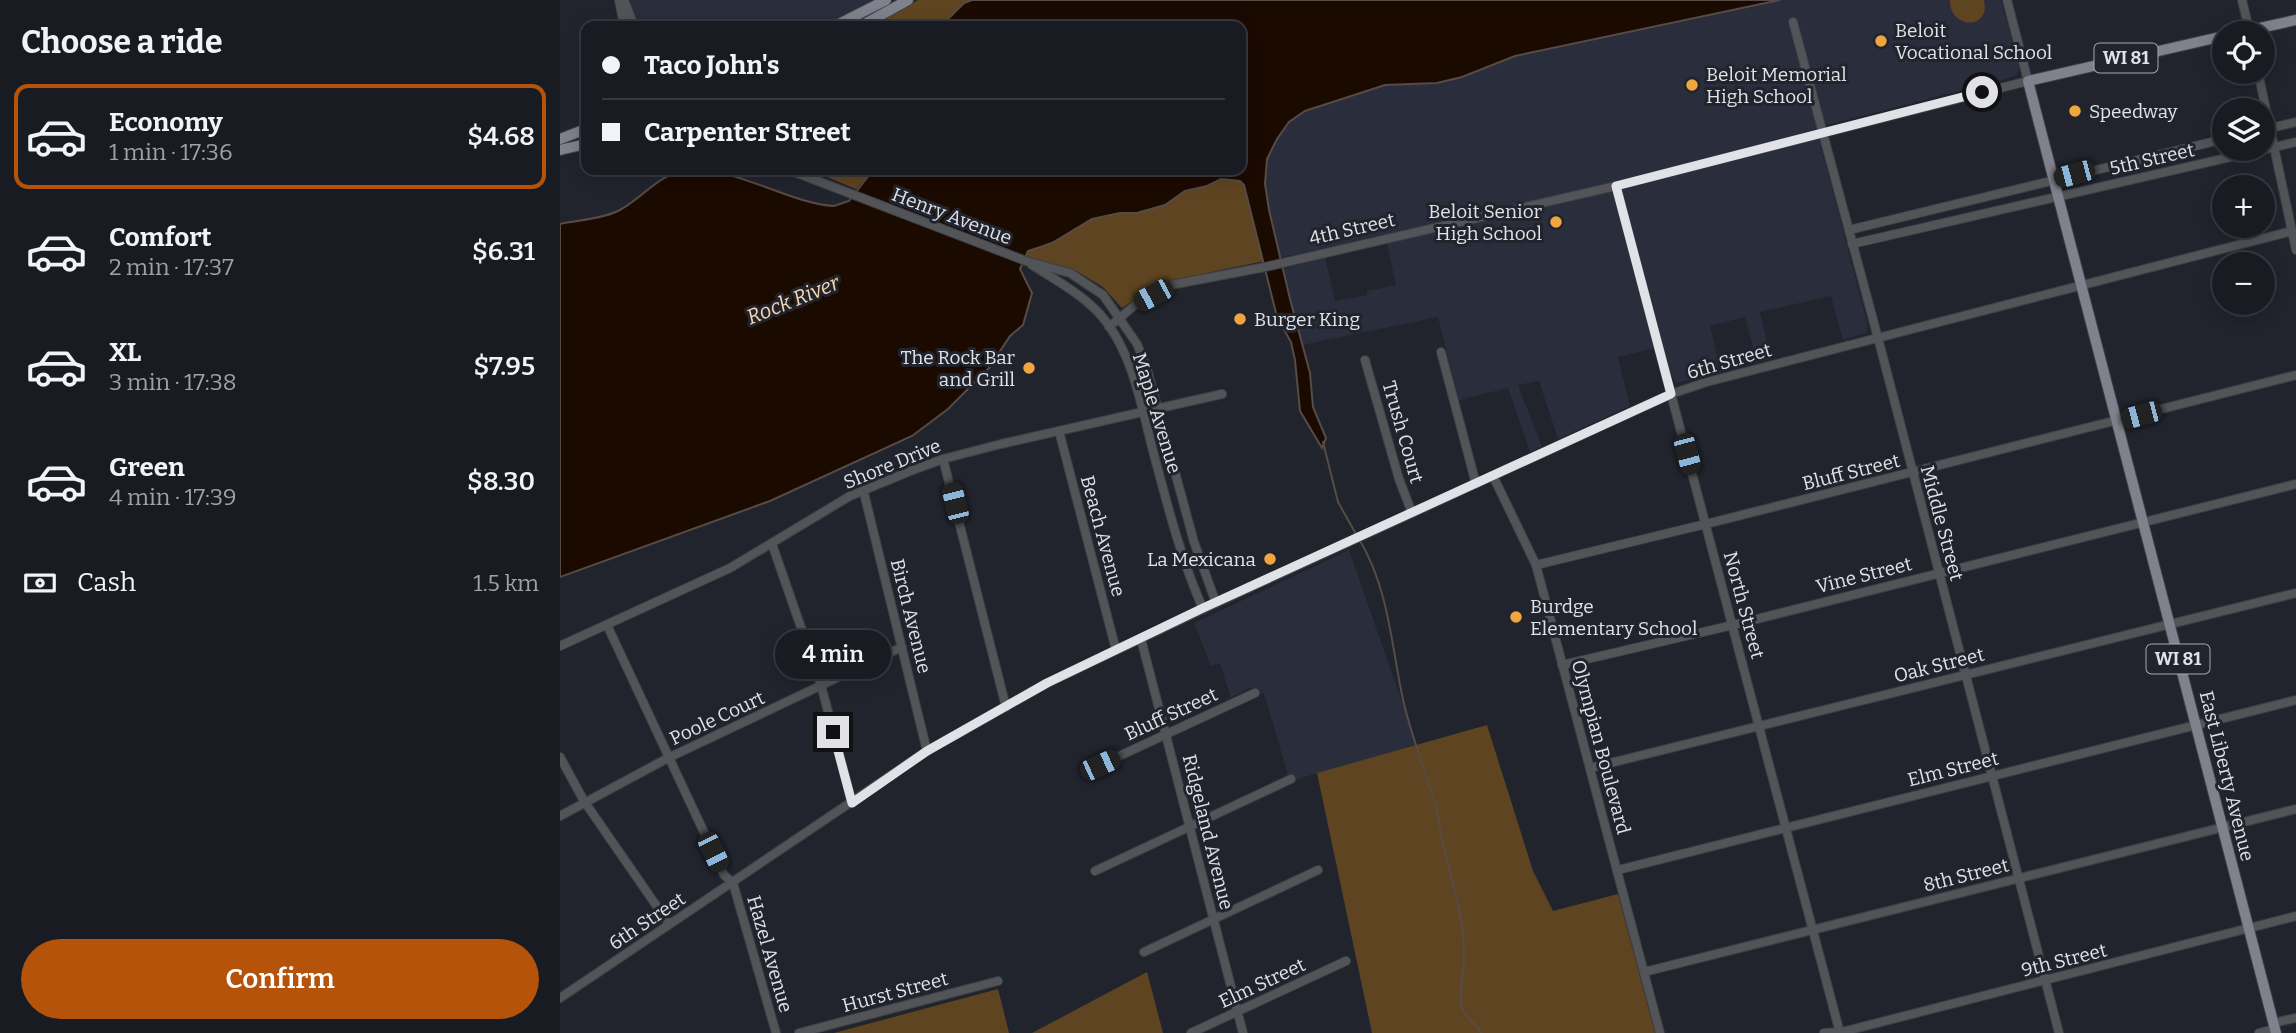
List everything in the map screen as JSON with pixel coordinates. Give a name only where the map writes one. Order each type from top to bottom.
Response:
[{"type":"main road","points":[[845,21],[886,0]]},
{"type":"main road","points":[[870,21],[908,0]]},
{"type":"main road","points":[[2275,25],[2296,20]]},
{"type":"main road","name":"4th Street","points":[[2028,80],[2212,39]]},
{"type":"main road","name":"East Liberty Avenue","points":[[2028,80],[2274,1029]]},
{"type":"main road","points":[[560,139],[581,131]]},
{"type":"main road","points":[[560,150],[581,145]]},
{"type":"street","points":[[622,0],[624,21]]},
{"type":"street","points":[[622,0],[632,21]]},
{"type":"street","points":[[2007,0],[2028,80]]},
{"type":"street","points":[[2242,0],[2247,21]]},
{"type":"street","name":"Middle Street","points":[[1793,22],[2059,1033]]},
{"type":"street","name":"4th Street","points":[[1110,327],[1135,305],[1171,285],[1265,267],[1616,186],[2028,80]]},
{"type":"street","points":[[2275,127],[2296,122]]},
{"type":"street","name":"5th Street","points":[[1849,230],[2212,142]]},
{"type":"street","name":"5th Street","points":[[2275,147],[2296,142]]},
{"type":"street","points":[[2275,147],[2296,250]]},
{"type":"street","name":"5th Street","points":[[1852,244],[2213,161]]},
{"type":"street","name":"Henry Avenue","points":[[803,175],[1026,261]]},
{"type":"street","name":"North Street","points":[[1616,186],[1840,1033]]},
{"type":"street","name":"6th Street","points":[[560,998],[927,751],[1047,683],[1203,608],[1671,394],[1707,382],[2292,231]]},
{"type":"street","name":"Maple Avenue","points":[[1026,261],[1070,273],[1103,295],[1121,318],[1141,352],[1201,567],[1216,603]]},
{"type":"street","name":"Maple Avenue","points":[[1026,261],[1077,293],[1098,312],[1110,327],[1129,364],[1180,549],[1203,608]]},
{"type":"street","points":[[1441,352],[1476,484]]},
{"type":"street","name":"Trush Court","points":[[1365,360],[1399,480],[1412,513]]},
{"type":"street","name":"Bluff Street","points":[[1536,565],[2296,375]]},
{"type":"street","name":"Shore Drive","points":[[560,646],[730,568],[863,489],[943,458],[1222,394]]},
{"type":"street","name":"Beach Avenue","points":[[1059,431],[1116,650]]},
{"type":"street","points":[[943,458],[1006,707]]},
{"type":"street","name":"Olympian Boulevard","points":[[1493,476],[1536,565],[1660,1033]]},
{"type":"street","name":"Vine Street","points":[[1562,665],[1733,625],[2296,484]]},
{"type":"street","name":"Birch Avenue","points":[[863,489],[927,751]]},
{"type":"street","points":[[772,544],[821,685],[852,803]]},
{"type":"street","name":"Oak Street","points":[[1590,768],[2296,593]]},
{"type":"street","name":"Hazel Avenue","points":[[607,625],[724,875],[733,883],[776,1033]]},
{"type":"street","name":"Ridgeland Avenue","points":[[1141,639],[1243,1033]]},
{"type":"street","name":"Poole Court","points":[[560,816],[667,758],[902,647]]},
{"type":"street","name":"Bluff Street","points":[[1100,765],[1255,693]]},
{"type":"street","name":"Elm Street","points":[[1618,870],[2296,700]]},
{"type":"street","points":[[560,757],[584,801],[669,924]]},
{"type":"street","points":[[1095,871],[1291,779]]},
{"type":"street","name":"8th Street","points":[[1644,972],[2296,809]]},
{"type":"street","points":[[1144,952],[1318,870]]},
{"type":"street","name":"9th Street","points":[[1824,1033],[1840,1033],[2296,916]]},
{"type":"street","name":"Elm Street","points":[[1191,1033],[1346,961]]},
{"type":"street","name":"Hurst Street","points":[[799,1033],[998,981]]},
{"type":"street","points":[[2259,1033],[2296,1018]]},
{"type":"shaded area","points":[[628,0],[876,0],[834,21],[636,21]]},
{"type":"shaded area","points":[[918,0],[972,0],[964,3],[946,21],[880,21]]},
{"type":"shaded area","name":"Beloit Senior High School","points":[[1780,0],[2001,0],[2019,66],[2017,75],[2005,79],[1816,128],[1868,326],[1866,333],[1843,340],[1831,296],[1760,312],[1771,359],[1757,363],[1745,317],[1710,326],[1721,373],[1676,383],[1663,346],[1618,357],[1630,406],[1558,439],[1539,381],[1518,385],[1542,447],[1530,452],[1508,388],[1459,400],[1438,317],[1302,345],[1283,269],[1325,257],[1335,301],[1367,295],[1367,291],[1396,285],[1385,234],[1280,258],[1265,184],[1267,160],[1277,139],[1297,115],[1385,85],[1438,83],[1462,77],[1515,56]]},
{"type":"shaded area","points":[[1950,0],[1984,0],[1985,10],[1982,17],[1976,21],[1962,21],[1951,10]]},
{"type":"shaded area","points":[[822,175],[869,175],[856,189]]},
{"type":"shaded area","points":[[1228,178],[1240,181],[1243,185],[1264,261],[1172,283],[1122,308],[1103,287],[1078,272],[1025,256],[1028,251],[1052,243],[1092,219],[1120,213],[1137,213],[1165,205],[1185,191]]},
{"type":"shaded area","points":[[1349,550],[1417,745],[1294,780],[1293,774],[1288,775],[1264,693],[1256,695],[1251,687],[1231,698],[1220,663],[1211,666],[1194,623]]},
{"type":"shaded area","points":[[1487,725],[1533,871],[1553,911],[1618,894],[1655,1033],[1372,1033],[1317,773]]},
{"type":"shaded area","points":[[1147,972],[1163,1033],[1032,1033]]},
{"type":"shaded area","points":[[998,989],[1009,1033],[834,1033]]},
{"type":"water","name":"Rock River","points":[[972,0],[1780,0],[1515,56],[1462,77],[1437,83],[1385,85],[1305,111],[1289,122],[1267,159],[1265,184],[1290,299],[1310,373],[1313,407],[1326,438],[1322,448],[1300,411],[1291,342],[1277,317],[1244,185],[1240,181],[1221,179],[1207,186],[1185,191],[1165,205],[1137,213],[1120,213],[1092,219],[1052,243],[1028,251],[1020,269],[1032,293],[1023,325],[1010,336],[989,368],[948,409],[912,436],[770,501],[560,577],[560,224],[612,214],[670,175],[729,175],[799,199],[834,206],[849,201],[869,175],[1246,175],[1246,21],[946,21],[964,3]]},
{"type":"waterway","points":[[1323,442],[1338,502],[1356,534]]},
{"type":"waterway","points":[[1359,539],[1369,557],[1382,595],[1405,709],[1437,809],[1463,931],[1462,1008],[1482,1033]]},
{"type":"place","name":"Beloit Vocational School","points":[[1881,41]]},
{"type":"place","name":"Beloit Memorial High School","points":[[1692,85]]},
{"type":"place","name":"Speedway","points":[[2075,111]]},
{"type":"place","name":"Beloit Senior High School","points":[[1556,222]]},
{"type":"place","name":"Burger King","points":[[1240,319]]},
{"type":"place","name":"The Rock Bar and Grill","points":[[1029,368]]},
{"type":"place","name":"La Mexicana","points":[[1270,559]]},
{"type":"place","name":"Burdge Elementary School","points":[[1516,617]]},
{"type":"route","points":[[833,732],[852,803],[927,751],[1047,683],[1203,608],[1671,394],[1616,186],[1982,92]]}]
